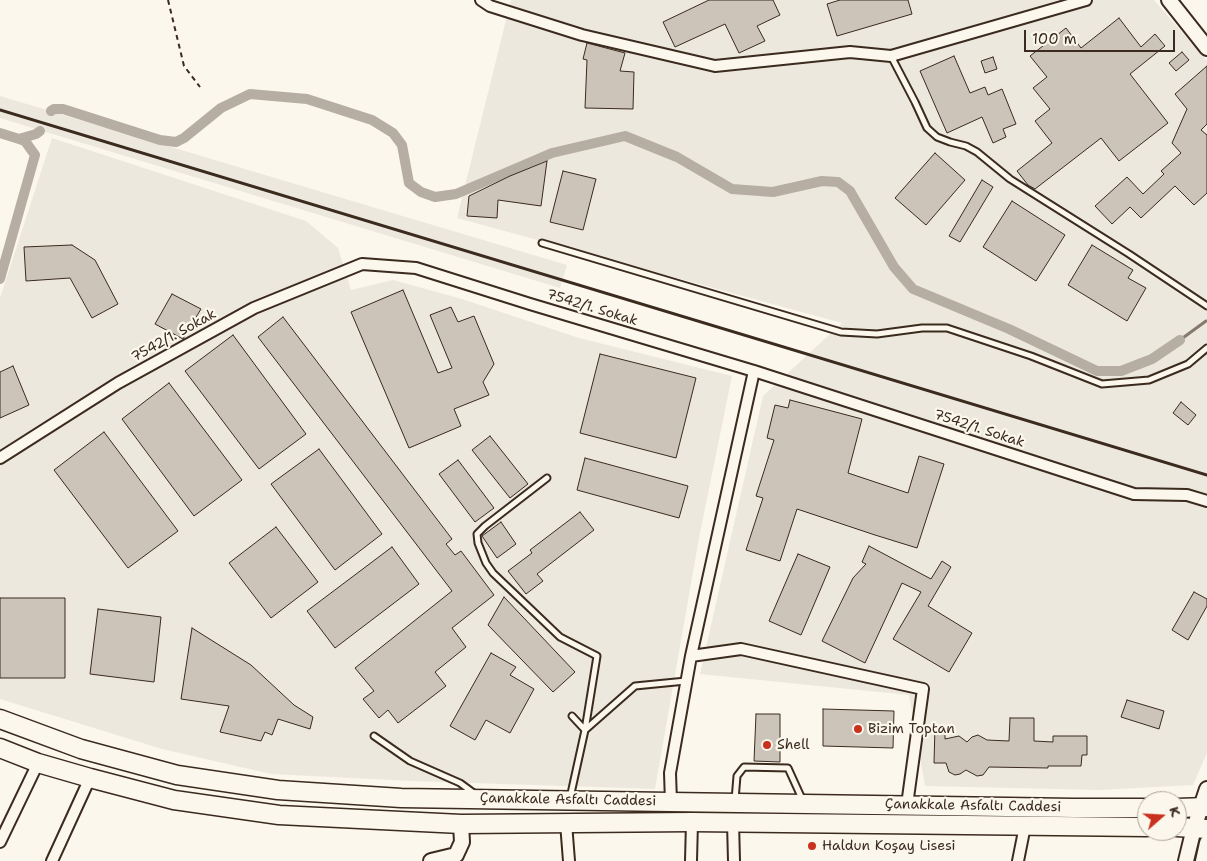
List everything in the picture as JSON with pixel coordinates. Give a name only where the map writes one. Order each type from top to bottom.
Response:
[{"type":"highway","name":"Çanakkale Asfaltı Caddesi","points":[[0,720],[81,749],[177,775],[278,790],[402,798],[1137,808]]},
{"type":"highway","name":"Çanakkale Asfaltı Caddesi","points":[[0,748],[38,763],[174,800],[279,815],[461,824],[733,822],[1137,827]]},
{"type":"highway","points":[[1187,813],[1199,820]]},
{"type":"street","points":[[481,0],[490,6],[582,35],[715,66],[850,52],[891,56],[1086,0]]},
{"type":"street","points":[[1169,0],[1207,48]]},
{"type":"street","name":"7542/1. Sokak","points":[[0,458],[118,383],[254,308],[362,264],[416,268],[754,371],[1134,494],[1188,495],[1207,501]]},
{"type":"street","points":[[671,802],[670,773],[686,681],[754,371]]},
{"type":"street","points":[[691,656],[741,649],[923,689],[907,805]]},
{"type":"street","points":[[0,842],[38,763]]},
{"type":"street","points":[[52,861],[90,778]]},
{"type":"street","points":[[1186,861],[1207,789]]},
{"type":"street","points":[[691,861],[692,822]]},
{"type":"street","points":[[733,822],[734,861]]},
{"type":"street","points":[[566,823],[569,861]]},
{"type":"street","points":[[431,861],[456,855],[462,842],[461,824]]},
{"type":"street","points":[[1018,861],[1025,826]]},
{"type":"street","points":[[1203,861],[1207,843]]},
{"type":"lane","points":[[891,56],[927,128],[937,137],[966,146],[977,152],[1010,178],[1207,306]]},
{"type":"lane","points":[[542,242],[841,332],[877,334],[922,328],[947,328],[1031,356],[1102,384],[1149,380],[1188,364],[1207,348]]},
{"type":"lane","points":[[547,478],[477,534],[478,543],[486,563],[493,574],[560,637],[597,656],[585,730],[569,800]]},
{"type":"lane","points":[[585,730],[635,686],[686,681]]},
{"type":"lane","points":[[572,716],[585,730]]},
{"type":"lane","points":[[374,736],[410,761],[466,787],[478,799]]},
{"type":"lane","points":[[735,803],[737,776],[744,767],[788,768],[805,804]]},
{"type":"path","points":[[168,0],[184,66],[200,87]]},
{"type":"shaded area","points":[[511,0],[1154,0],[1207,61],[1207,753],[1193,785],[1100,790],[925,786],[909,695],[700,674],[763,396],[842,323],[457,218]]},
{"type":"shaded area","points":[[0,96],[567,265],[560,288],[0,118]]},
{"type":"shaded area","points":[[52,138],[306,221],[338,248],[351,290],[393,280],[462,299],[579,338],[732,376],[699,538],[655,789],[271,774],[162,749],[0,699],[0,298]]},
{"type":"building","points":[[709,0],[773,0],[780,15],[757,26],[765,41],[739,53],[725,24],[675,47],[663,22]]},
{"type":"building","points":[[840,0],[908,0],[912,14],[837,36],[827,4]]},
{"type":"building","points":[[1119,18],[1141,47],[1155,34],[1165,46],[1130,74],[1168,123],[1119,161],[1101,138],[1035,189],[1028,185],[1017,171],[1052,143],[1035,121],[1050,109],[1033,88],[1047,77],[1030,56],[1066,28],[1081,48]]},
{"type":"building","points":[[587,43],[625,53],[620,71],[634,72],[633,109],[585,108],[587,60],[583,59]]},
{"type":"building","points":[[1182,52],[1189,60],[1176,71],[1169,63]]},
{"type":"building","points":[[954,56],[970,93],[985,87],[988,95],[1002,89],[1016,124],[1003,129],[1006,137],[993,143],[982,117],[947,133],[920,71]]},
{"type":"building","points":[[993,57],[997,69],[985,73],[981,61]]},
{"type":"building","points":[[1207,66],[1207,124],[1201,130],[1207,135],[1207,193],[1194,205],[1175,186],[1141,218],[1130,207],[1112,224],[1095,206],[1127,177],[1143,194],[1164,174],[1161,171],[1181,153],[1172,143],[1187,109],[1175,94]]},
{"type":"building","points":[[935,153],[965,180],[926,225],[895,198]]},
{"type":"building","points":[[547,161],[541,206],[498,200],[497,218],[467,216],[469,196]]},
{"type":"building","points":[[563,171],[596,179],[583,230],[550,222]]},
{"type":"building","points":[[982,180],[993,187],[960,242],[949,236]]},
{"type":"building","points":[[1012,201],[1065,235],[1036,281],[983,247]]},
{"type":"building","points":[[72,245],[95,260],[118,304],[92,318],[70,278],[26,281],[24,247]]},
{"type":"building","points":[[1092,245],[1133,270],[1128,278],[1146,288],[1127,321],[1068,285]]},
{"type":"building","points":[[403,290],[438,373],[452,368],[430,315],[451,307],[458,322],[474,316],[494,364],[483,382],[489,395],[454,409],[461,426],[409,448],[351,312]]},
{"type":"building","points":[[172,294],[201,309],[183,339],[155,324]]},
{"type":"building","points":[[283,317],[452,539],[446,544],[455,555],[461,551],[494,595],[452,628],[466,647],[435,672],[446,686],[398,723],[388,710],[379,718],[363,699],[374,691],[355,668],[452,591],[258,337]]},
{"type":"building","points":[[233,335],[306,434],[259,469],[185,371]]},
{"type":"building","points":[[600,354],[696,378],[676,458],[580,433]]},
{"type":"building","points":[[13,366],[29,405],[0,418],[0,372]]},
{"type":"building","points":[[169,383],[242,480],[194,516],[122,419]]},
{"type":"building","points":[[790,400],[862,419],[848,473],[908,493],[919,456],[944,464],[917,548],[797,509],[780,561],[746,550],[763,498],[756,496],[774,440],[767,438],[775,405],[788,408]]},
{"type":"building","points":[[1181,402],[1196,415],[1188,425],[1173,413]]},
{"type":"building","points":[[104,432],[178,531],[128,568],[54,470]]},
{"type":"building","points":[[490,436],[528,484],[510,498],[472,450]]},
{"type":"building","points":[[319,449],[382,534],[335,570],[271,484]]},
{"type":"building","points":[[585,458],[688,486],[679,518],[577,490]]},
{"type":"building","points":[[458,460],[494,508],[475,522],[439,474]]},
{"type":"building","points":[[580,512],[594,530],[537,574],[543,581],[526,594],[508,571],[532,553],[530,550]]},
{"type":"building","points":[[501,522],[516,544],[497,558],[482,536]]},
{"type":"building","points":[[276,527],[318,582],[271,618],[229,563]]},
{"type":"building","points":[[869,546],[931,579],[942,561],[951,567],[928,606],[972,633],[949,672],[893,639],[921,592],[902,583],[865,663],[822,641],[853,578],[866,564],[862,562]]},
{"type":"building","points":[[392,547],[419,584],[335,648],[307,611]]},
{"type":"building","points":[[798,554],[830,567],[801,635],[769,621]]},
{"type":"building","points":[[1194,592],[1207,599],[1207,606],[1188,640],[1172,630]]},
{"type":"building","points":[[504,597],[575,672],[553,692],[488,625]]},
{"type":"building","points":[[0,598],[65,598],[65,678],[0,678]]},
{"type":"building","points":[[98,609],[161,617],[154,682],[90,674]]},
{"type":"building","points":[[192,628],[251,665],[294,705],[313,717],[310,729],[278,719],[272,735],[265,732],[261,741],[220,732],[229,706],[181,699]]},
{"type":"building","points":[[491,653],[516,667],[510,675],[534,689],[510,733],[486,720],[475,740],[450,726]]},
{"type":"building","points":[[1127,700],[1164,711],[1159,729],[1121,717]]},
{"type":"building","name":"Bizim Toptan","points":[[823,709],[894,711],[893,748],[823,746]]},
{"type":"building","points":[[756,714],[780,714],[780,762],[754,761]]},
{"type":"building","points":[[1010,718],[1034,718],[1034,741],[1053,742],[1053,736],[1087,736],[1087,755],[1082,755],[1081,766],[1048,766],[1048,768],[989,767],[983,775],[977,776],[966,770],[955,775],[949,772],[946,763],[934,763],[935,726],[945,726],[945,739],[959,736],[967,742],[972,737],[978,735],[987,740],[1009,741]]},
{"type":"waterway","points":[[51,111],[63,109],[160,140],[176,142],[184,138],[221,108],[250,94],[307,99],[372,120],[393,133],[402,145],[409,183],[421,192],[435,197],[456,194],[552,153],[625,136],[677,157],[732,189],[773,192],[822,181],[838,182],[850,191],[894,267],[913,289],[1009,329],[1097,371],[1121,371],[1152,359],[1180,340]]},
{"type":"waterway","points":[[0,133],[19,139],[40,131]]},
{"type":"waterway","points":[[0,279],[35,155],[25,141],[19,139]]},
{"type":"waterway","points":[[1180,340],[1206,321]]},
{"type":"railway","points":[[0,110],[1207,475]]},
{"type":"place","name":"Bizim Toptan","points":[[858,729]]},
{"type":"place","name":"Shell","points":[[767,745]]},
{"type":"place","name":"Haldun Koşay Lisesi","points":[[812,846]]}]
